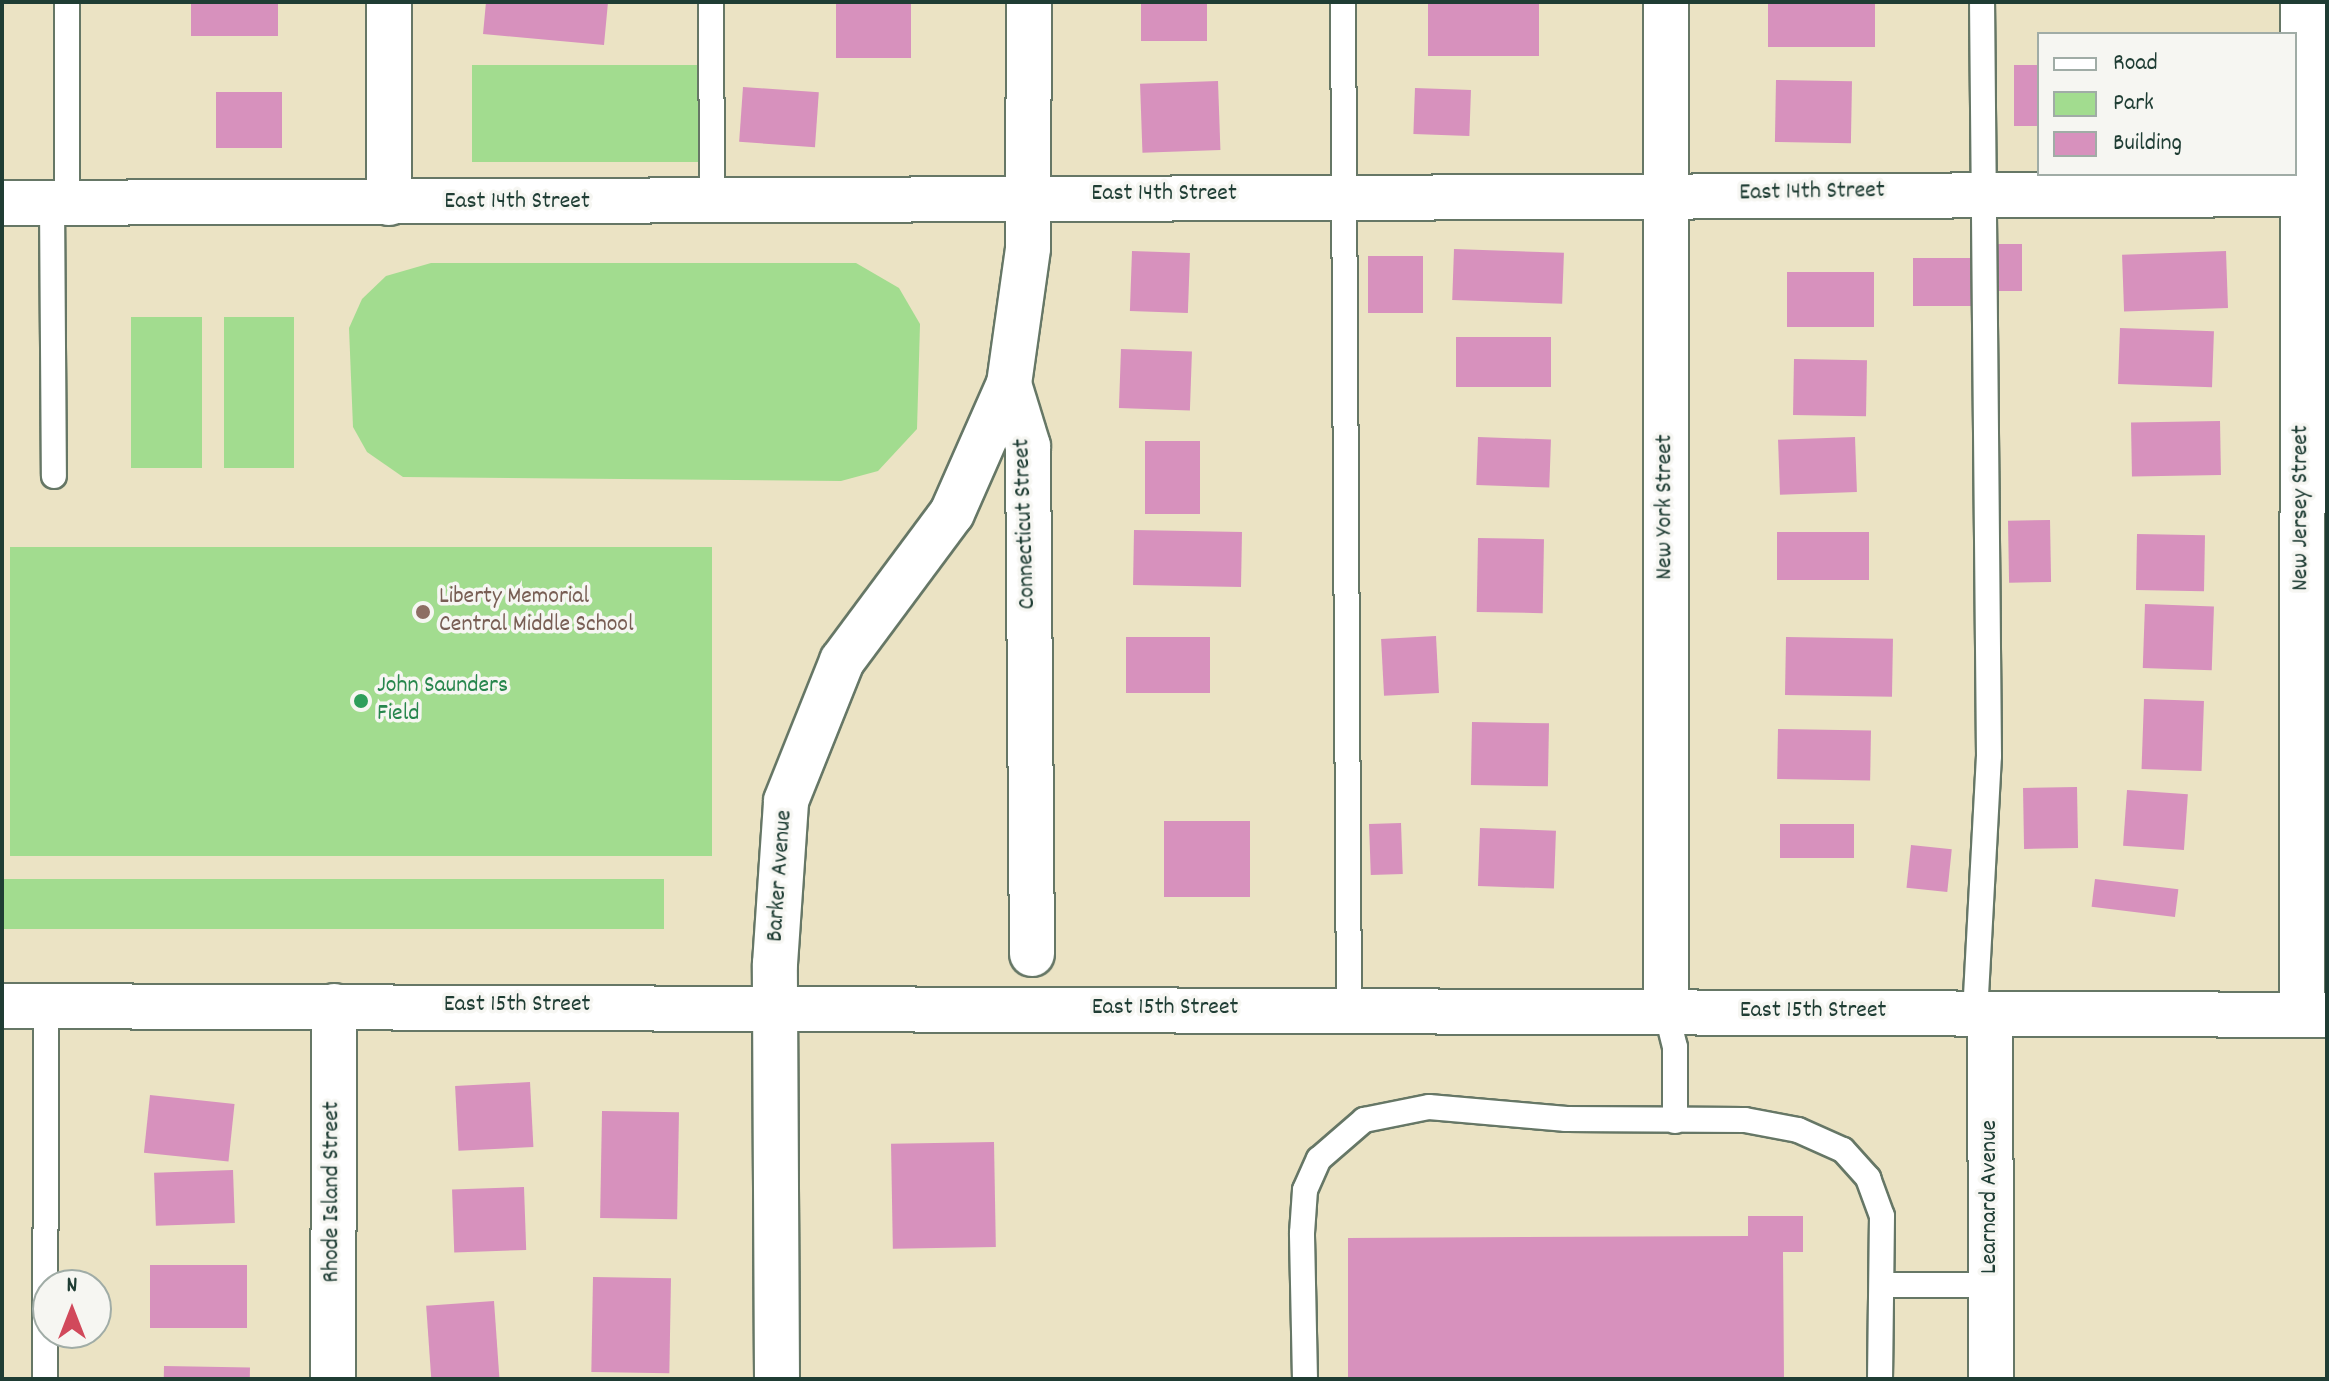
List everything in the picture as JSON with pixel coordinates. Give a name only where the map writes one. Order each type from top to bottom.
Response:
[{"type":"street","points":[[389,2],[389,203]]},
{"type":"street","name":"Connecticut Street","points":[[1029,2],[1029,199],[1009,384],[1028,446],[1032,954]]},
{"type":"street","name":"New York Street","points":[[1666,2],[1666,1011]]},
{"type":"street","name":"New Jersey Street","points":[[2303,2],[2315,194],[2314,1015]]},
{"type":"street","name":"East 14th Street","points":[[2,203],[712,202],[1343,194],[1666,195],[1983,191],[2315,194]]},
{"type":"street","name":"Barker Avenue","points":[[777,1379],[775,1007],[780,851],[801,754],[842,661],[952,513],[1009,384]]},
{"type":"street","name":"East 15th Street","points":[[2,1006],[2314,1015]]},
{"type":"street","name":"Rhode Island Street","points":[[333,1379],[334,1006]]},
{"type":"street","name":"Learnard Avenue","points":[[1982,1014],[1991,1379]]},
{"type":"lane","points":[[54,476],[67,2]]},
{"type":"lane","points":[[711,2],[712,202]]},
{"type":"lane","points":[[1343,2],[1349,1010]]},
{"type":"lane","points":[[1982,2],[1989,756],[1982,1014]]},
{"type":"lane","points":[[45,1379],[46,1006]]},
{"type":"lane","points":[[1666,1011],[1675,1047],[1675,1121]]},
{"type":"lane","points":[[1305,1379],[1305,1190],[1338,1135],[1395,1110],[1429,1107],[1675,1121],[1745,1120],[1798,1130],[1843,1150],[1868,1178],[1882,1216],[1880,1379]]},
{"type":"lane","points":[[1883,1285],[1991,1285]]},
{"type":"green space","points":[[472,65],[699,65],[699,162],[472,162]]},
{"type":"green space","points":[[431,263],[856,263],[899,288],[920,324],[917,429],[878,471],[841,481],[403,477],[367,452],[353,427],[349,328],[362,299],[386,276]]},
{"type":"green space","points":[[131,317],[202,317],[202,468],[131,468]]},
{"type":"green space","points":[[224,317],[294,317],[294,468],[224,468]]},
{"type":"green space","name":"John Saunders Field","points":[[10,547],[712,547],[712,856],[10,856]]},
{"type":"green space","points":[[2,879],[664,879],[664,929],[2,929]]},
{"type":"building","points":[[191,2],[278,2],[278,36],[191,36]]},
{"type":"building","points":[[486,2],[608,2],[604,45],[483,34]]},
{"type":"building","points":[[836,2],[911,2],[911,58],[836,58]]},
{"type":"building","points":[[1141,2],[1207,2],[1207,41],[1141,41]]},
{"type":"building","points":[[1428,2],[1539,2],[1539,56],[1428,56]]},
{"type":"building","points":[[1768,2],[1875,2],[1875,47],[1768,47]]},
{"type":"building","points":[[2014,65],[2037,65],[2037,126],[2014,126]]},
{"type":"building","points":[[1776,80],[1852,81],[1851,143],[1775,142]]},
{"type":"building","points":[[1218,81],[1220,150],[1142,153],[1140,84]]},
{"type":"building","points":[[743,87],[819,92],[815,147],[739,142]]},
{"type":"building","points":[[1415,88],[1471,90],[1469,136],[1413,134]]},
{"type":"building","points":[[216,92],[282,92],[282,148],[216,148]]},
{"type":"building","points":[[1998,244],[2022,244],[2022,291],[1998,291]]},
{"type":"building","points":[[1454,249],[1564,253],[1562,304],[1452,300]]},
{"type":"building","points":[[1132,251],[1190,253],[1188,313],[1130,311]]},
{"type":"building","points":[[2226,251],[2228,308],[2124,312],[2122,255]]},
{"type":"building","points":[[1368,256],[1423,256],[1423,313],[1368,313]]},
{"type":"building","points":[[1913,258],[1973,258],[1973,306],[1913,306]]},
{"type":"building","points":[[1787,272],[1874,272],[1874,327],[1787,327]]},
{"type":"building","points":[[2120,328],[2214,331],[2212,387],[2118,384]]},
{"type":"building","points":[[1456,337],[1551,337],[1551,387],[1456,387]]},
{"type":"building","points":[[1121,349],[1192,351],[1190,410],[1119,408]]},
{"type":"building","points":[[1794,359],[1867,360],[1866,416],[1793,415]]},
{"type":"building","points":[[2220,421],[2221,475],[2132,477],[2131,423]]},
{"type":"building","points":[[1478,437],[1551,440],[1549,488],[1476,485]]},
{"type":"building","points":[[1855,437],[1857,492],[1780,495],[1778,440]]},
{"type":"building","points":[[1145,441],[1200,441],[1200,514],[1145,514]]},
{"type":"building","points":[[2050,520],[2051,582],[2009,583],[2008,521]]},
{"type":"building","points":[[1134,530],[1242,532],[1241,587],[1133,585]]},
{"type":"building","points":[[1777,532],[1869,532],[1869,580],[1777,580]]},
{"type":"building","points":[[2137,534],[2205,535],[2204,591],[2136,590]]},
{"type":"building","points":[[1478,538],[1544,539],[1543,613],[1477,612]]},
{"type":"building","points":[[2145,604],[2214,606],[2212,670],[2143,668]]},
{"type":"building","points":[[1436,636],[1439,693],[1384,696],[1381,639]]},
{"type":"building","points":[[1126,637],[1210,637],[1210,693],[1126,693]]},
{"type":"building","points":[[1786,637],[1893,639],[1892,697],[1785,695]]},
{"type":"building","points":[[2144,699],[2204,701],[2202,771],[2142,769]]},
{"type":"building","points":[[1472,722],[1549,723],[1548,786],[1471,785]]},
{"type":"building","points":[[1778,729],[1871,731],[1870,781],[1777,779]]},
{"type":"building","points":[[2077,787],[2078,848],[2024,849],[2023,788]]},
{"type":"building","points":[[2127,790],[2188,794],[2184,850],[2123,846]]},
{"type":"building","points":[[1164,821],[1250,821],[1250,897],[1164,897]]},
{"type":"building","points":[[1401,823],[1403,874],[1371,875],[1369,824]]},
{"type":"building","points":[[1780,824],[1854,824],[1854,858],[1780,858]]},
{"type":"building","points":[[1480,828],[1556,831],[1554,889],[1478,886]]},
{"type":"building","points":[[1911,845],[1952,849],[1947,892],[1907,888]]},
{"type":"building","points":[[2095,879],[2178,889],[2175,917],[2092,907]]},
{"type":"building","points":[[530,1082],[533,1147],[459,1151],[455,1086]]},
{"type":"building","points":[[150,1095],[235,1104],[228,1162],[144,1153]]},
{"type":"building","points":[[602,1111],[679,1112],[677,1219],[600,1218]]},
{"type":"building","points":[[994,1142],[996,1247],[893,1249],[891,1144]]},
{"type":"building","points":[[233,1170],[235,1223],[156,1226],[154,1173]]},
{"type":"building","points":[[524,1187],[526,1250],[454,1252],[452,1190]]},
{"type":"building","points":[[1748,1216],[1803,1216],[1803,1252],[1783,1252],[1784,1379],[1348,1379],[1348,1238],[1748,1236]]},
{"type":"building","points":[[150,1265],[247,1265],[247,1328],[150,1328]]},
{"type":"building","points":[[593,1277],[671,1278],[669,1373],[591,1372]]},
{"type":"building","points":[[494,1301],[499,1379],[431,1379],[426,1306]]},
{"type":"building","points":[[164,1366],[250,1368],[250,1379],[164,1379]]},
{"type":"place","name":"Liberty Memorial Central Middle School","points":[[423,612]]},
{"type":"place","name":"John Saunders Field","points":[[361,701]]}]
